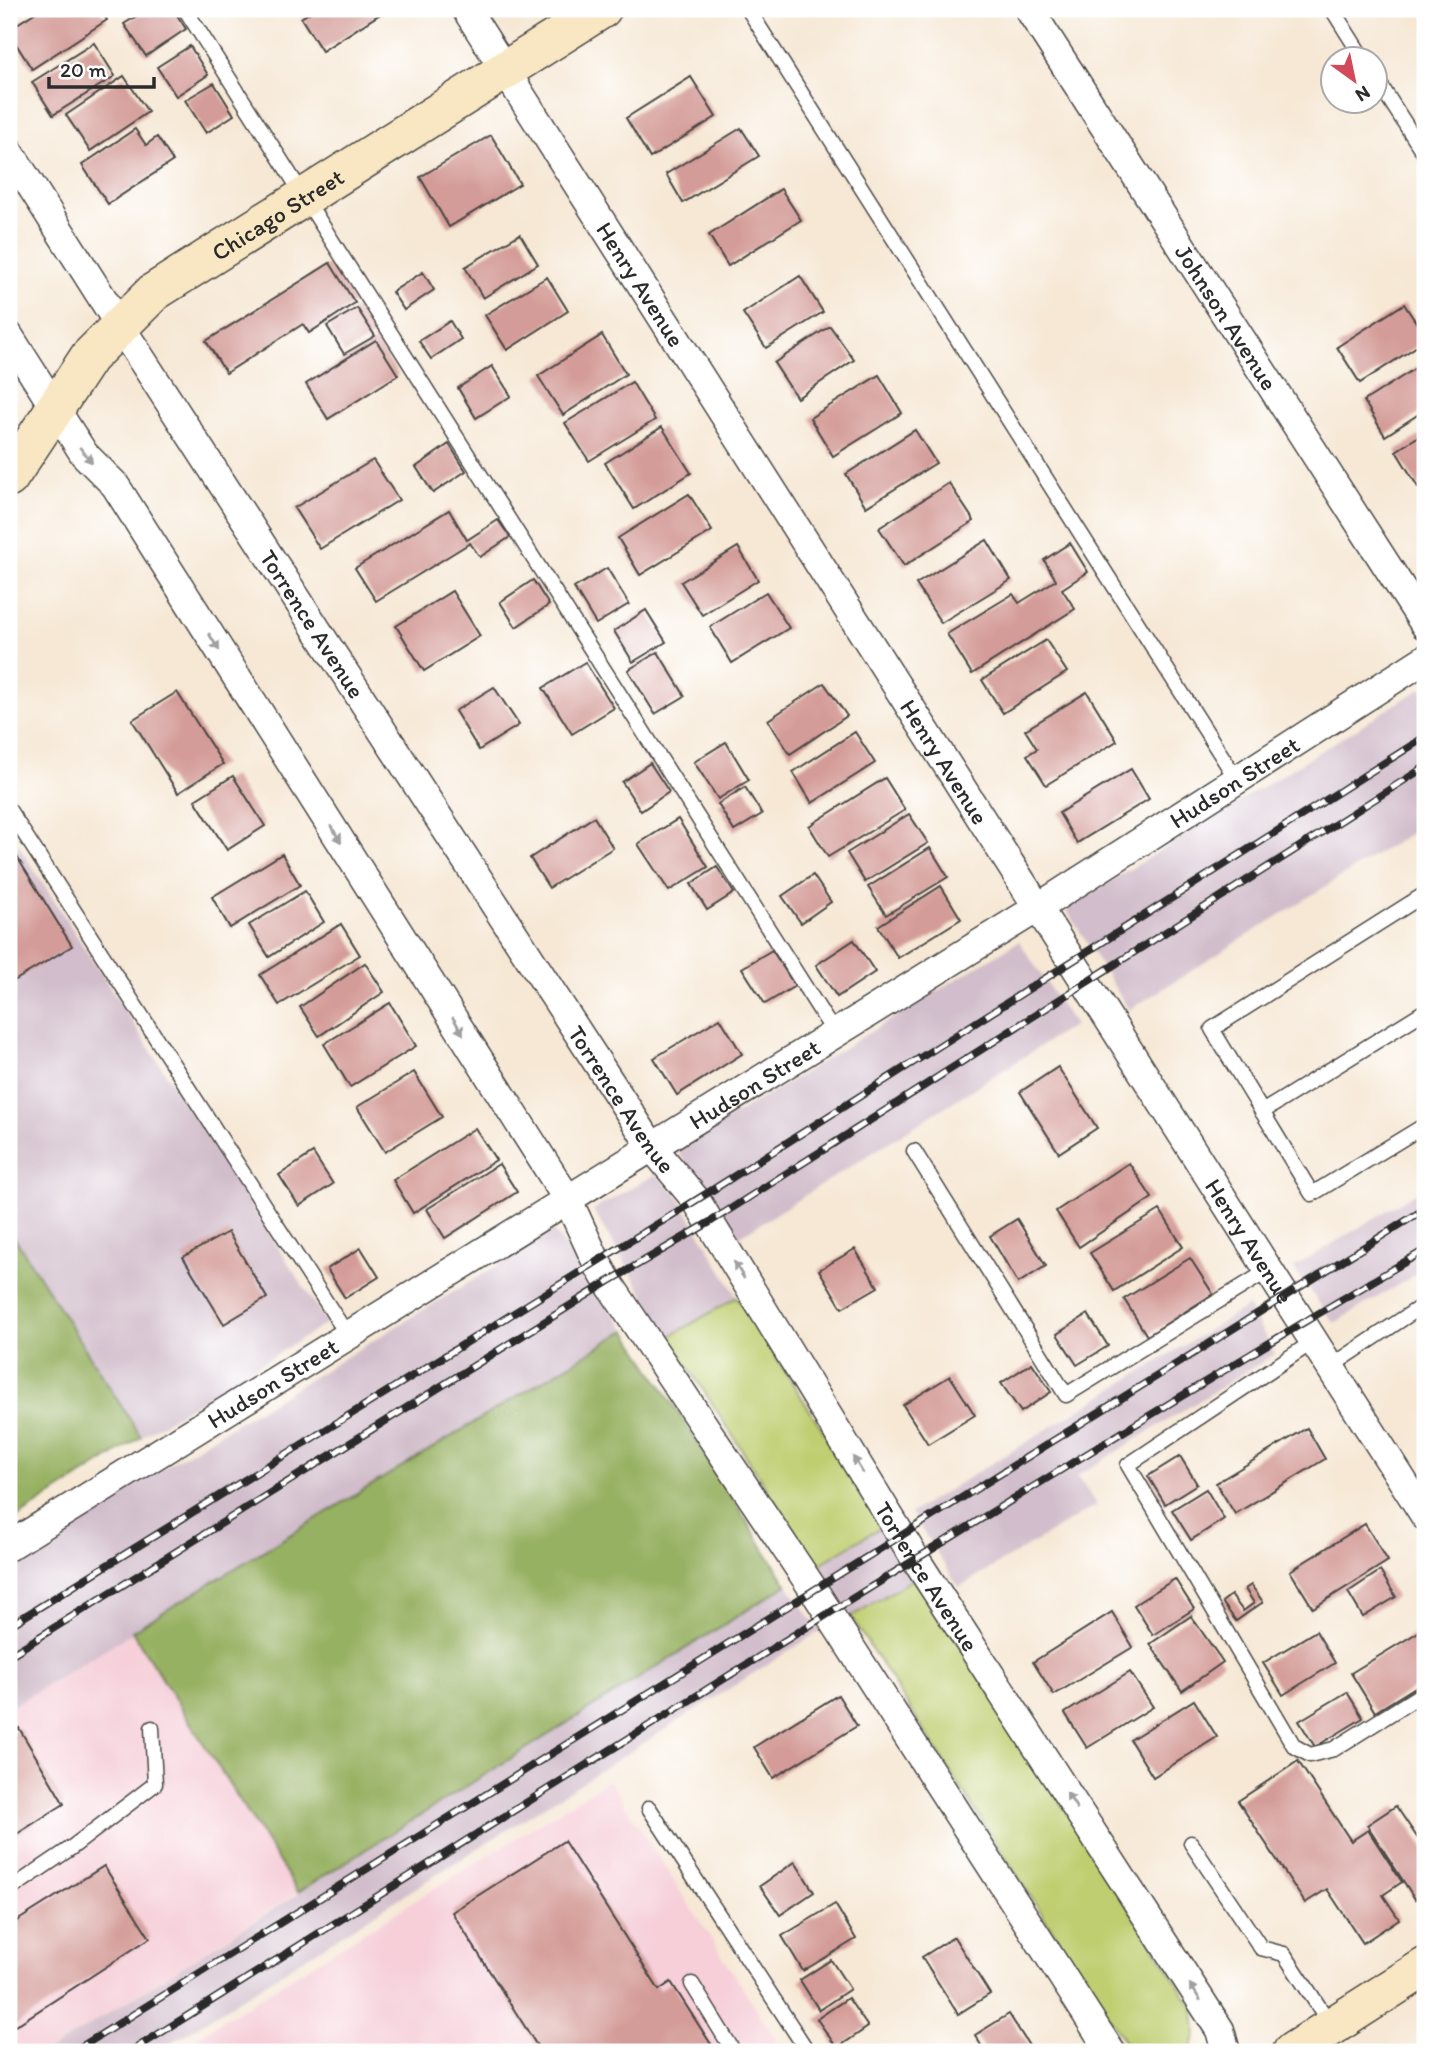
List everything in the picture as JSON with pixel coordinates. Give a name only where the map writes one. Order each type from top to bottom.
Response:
[{"type":"main road","name":"Chicago Street","points":[[9,478],[89,357],[154,292],[602,9]]},
{"type":"main road","points":[[1292,2052],[1425,1967]]},
{"type":"street","name":"Henry Avenue","points":[[466,9],[1425,1516]]},
{"type":"street","name":"Johnson Avenue","points":[[1029,9],[1425,625]]},
{"type":"street","name":"Torrence Avenue","points":[[9,151],[652,1147],[696,1200],[909,1549],[1220,2030],[1226,2052]]},
{"type":"street","points":[[9,336],[84,454],[115,485],[568,1200],[608,1282],[815,1592],[1111,2052]]},
{"type":"street","name":"Hudson Street","points":[[9,1546],[1039,908],[1425,659]]},
{"type":"lane","points":[[185,9],[835,1034]]},
{"type":"lane","points":[[748,9],[1237,780]]},
{"type":"lane","points":[[1332,9],[1355,46]]},
{"type":"lane","points":[[1388,97],[1425,155]]},
{"type":"lane","points":[[9,810],[348,1336]]},
{"type":"lane","points":[[1425,894],[1212,1029],[1312,1194],[1425,1125]]},
{"type":"lane","points":[[1262,1112],[1425,1011]]},
{"type":"lane","points":[[914,1151],[1066,1395],[1269,1270]]},
{"type":"lane","points":[[1330,1367],[1425,1304]]},
{"type":"lane","points":[[1314,1341],[1128,1465],[1294,1746],[1310,1755],[1334,1749],[1425,1692]]},
{"type":"lane","points":[[9,1889],[71,1848],[155,1784],[152,1728]]},
{"type":"lane","points":[[649,1808],[808,2052]]},
{"type":"lane","points":[[1191,1843],[1261,1948],[1284,1954],[1331,2026]]},
{"type":"lane","points":[[692,1984],[734,2052]]},
{"type":"shaded area","points":[[1422,688],[1425,692],[1425,824],[1129,1010],[1066,909]]},
{"type":"shaded area","points":[[9,831],[327,1323],[141,1437],[9,1229]]},
{"type":"shaded area","points":[[1019,941],[1074,1025],[736,1239],[677,1150]]},
{"type":"shaded area","points":[[656,1174],[678,1195],[737,1297],[669,1337],[593,1210]]},
{"type":"shaded area","points":[[1425,1187],[1425,1269],[1334,1323],[1293,1268]]},
{"type":"shaded area","points":[[554,1231],[626,1330],[9,1708],[9,1561]]},
{"type":"shaded area","points":[[1248,1306],[1275,1354],[1077,1476],[1097,1505],[959,1587],[911,1513]]},
{"type":"shaded area","points":[[884,1525],[916,1577],[851,1617],[817,1566]]},
{"type":"shaded area","points":[[787,1585],[820,1631],[157,2052],[47,2052]]},
{"type":"shaded area","points":[[132,1631],[298,1892],[47,2052],[9,2052],[9,1708]]},
{"type":"shaded area","points":[[609,1780],[784,2052],[172,2052]]},
{"type":"green space","points":[[9,1229],[141,1437],[9,1523]]},
{"type":"green space","points":[[737,1297],[884,1525],[817,1566],[669,1337]]},
{"type":"green space","points":[[626,1330],[787,1585],[298,1892],[132,1631]]},
{"type":"green space","points":[[916,1577],[1194,2009],[1196,2032],[1192,2047],[1184,2052],[1131,2052],[851,1617]]},
{"type":"building","points":[[41,9],[100,9],[107,20],[32,69],[9,29]]},
{"type":"building","points":[[148,9],[173,9],[186,29],[146,56],[124,24]]},
{"type":"building","points":[[315,9],[388,9],[322,51],[301,18]]},
{"type":"building","points":[[94,43],[115,76],[53,115],[32,82]]},
{"type":"building","points":[[190,46],[208,75],[176,96],[157,67]]},
{"type":"building","points":[[124,76],[148,112],[90,151],[66,115]]},
{"type":"building","points":[[691,77],[716,117],[650,158],[626,118]]},
{"type":"building","points":[[214,83],[234,115],[206,133],[185,100]]},
{"type":"building","points":[[741,128],[759,156],[683,203],[666,174]]},
{"type":"building","points":[[135,129],[146,145],[157,137],[173,161],[108,204],[82,165]]},
{"type":"building","points":[[491,135],[520,184],[449,227],[420,177]]},
{"type":"building","points":[[781,189],[801,220],[728,266],[709,235]]},
{"type":"building","points":[[520,234],[538,264],[483,298],[465,267]]},
{"type":"building","points":[[330,263],[355,303],[309,333],[303,324],[226,373],[206,341]]},
{"type":"building","points":[[423,272],[434,290],[404,310],[392,292]]},
{"type":"building","points":[[800,276],[823,312],[766,348],[743,313]]},
{"type":"building","points":[[547,277],[568,311],[507,350],[485,315]]},
{"type":"building","points":[[1404,304],[1425,336],[1425,341],[1360,383],[1337,347]]},
{"type":"building","points":[[357,308],[375,336],[344,354],[327,326]]},
{"type":"building","points":[[450,321],[461,339],[431,359],[419,341]]},
{"type":"building","points":[[830,326],[854,360],[797,398],[774,363]]},
{"type":"building","points":[[602,335],[626,374],[563,415],[538,376]]},
{"type":"building","points":[[376,340],[398,375],[328,419],[306,384]]},
{"type":"building","points":[[1425,362],[1425,410],[1385,436],[1364,401]]},
{"type":"building","points":[[492,366],[511,396],[476,418],[458,388]]},
{"type":"building","points":[[879,375],[902,413],[833,456],[810,418]]},
{"type":"building","points":[[632,382],[655,420],[589,461],[565,423]]},
{"type":"building","points":[[662,427],[691,473],[634,509],[605,463]]},
{"type":"building","points":[[915,430],[936,463],[866,507],[846,474]]},
{"type":"building","points":[[1425,432],[1425,482],[1418,487],[1396,451]]},
{"type":"building","points":[[449,444],[466,471],[433,493],[416,467]]},
{"type":"building","points":[[373,460],[399,500],[320,549],[294,508]]},
{"type":"building","points":[[949,483],[974,521],[904,566],[879,528]]},
{"type":"building","points":[[689,494],[712,531],[640,575],[618,538]]},
{"type":"building","points":[[449,510],[467,540],[498,520],[510,537],[480,557],[470,543],[376,601],[355,568]]},
{"type":"building","points":[[987,540],[1011,580],[941,623],[916,584]]},
{"type":"building","points":[[1070,543],[1088,572],[1062,589],[1075,609],[972,674],[947,634],[1013,594],[1019,603],[1056,580],[1044,560]]},
{"type":"building","points":[[738,547],[758,580],[702,615],[681,582]]},
{"type":"building","points":[[607,568],[629,604],[596,624],[574,588]]},
{"type":"building","points":[[533,580],[549,605],[516,627],[500,602]]},
{"type":"building","points":[[452,591],[480,636],[424,671],[396,626]]},
{"type":"building","points":[[766,592],[789,628],[732,663],[710,627]]},
{"type":"building","points":[[646,610],[666,642],[633,662],[614,631]]},
{"type":"building","points":[[1046,640],[1067,672],[1003,713],[982,680]]},
{"type":"building","points":[[658,652],[685,696],[655,714],[628,670]]},
{"type":"building","points":[[585,662],[614,708],[572,734],[543,688]]},
{"type":"building","points":[[824,683],[847,716],[790,754],[768,720]]},
{"type":"building","points":[[494,687],[519,725],[479,750],[455,711]]},
{"type":"building","points":[[177,692],[223,764],[178,793],[132,720]]},
{"type":"building","points":[[1087,692],[1117,741],[1046,785],[1027,755],[1037,749],[1025,730]]},
{"type":"building","points":[[855,732],[875,763],[812,803],[793,772]]},
{"type":"building","points":[[726,742],[749,780],[718,799],[694,762]]},
{"type":"building","points":[[650,763],[669,792],[641,811],[622,782]]},
{"type":"building","points":[[1131,769],[1149,799],[1077,843],[1059,813]]},
{"type":"building","points":[[233,776],[265,826],[227,850],[195,800]]},
{"type":"building","points":[[885,778],[905,810],[828,857],[809,826]]},
{"type":"building","points":[[745,787],[762,814],[734,831],[718,804]]},
{"type":"building","points":[[909,814],[928,843],[865,882],[847,853]]},
{"type":"building","points":[[594,817],[613,848],[549,888],[530,858]]},
{"type":"building","points":[[678,819],[708,867],[669,891],[638,844]]},
{"type":"building","points":[[9,844],[72,946],[9,984]]},
{"type":"building","points":[[930,848],[948,877],[886,915],[868,887]]},
{"type":"building","points":[[282,854],[300,885],[230,928],[212,897]]},
{"type":"building","points":[[717,867],[734,893],[707,910],[691,884]]},
{"type":"building","points":[[813,875],[831,902],[801,923],[782,896]]},
{"type":"building","points":[[941,886],[961,919],[898,958],[878,926]]},
{"type":"building","points":[[305,891],[324,922],[269,957],[249,925]]},
{"type":"building","points":[[341,924],[360,955],[279,1005],[260,975]]},
{"type":"building","points":[[854,940],[875,972],[837,997],[816,965]]},
{"type":"building","points":[[772,950],[795,986],[765,1004],[742,968]]},
{"type":"building","points":[[365,963],[384,992],[319,1036],[300,1007]]},
{"type":"building","points":[[390,1003],[416,1046],[350,1087],[324,1044]]},
{"type":"building","points":[[720,1018],[742,1054],[677,1095],[654,1058]]},
{"type":"building","points":[[1058,1067],[1097,1128],[1059,1153],[1020,1092]]},
{"type":"building","points":[[414,1072],[442,1117],[385,1152],[357,1107]]},
{"type":"building","points":[[475,1128],[496,1160],[413,1213],[393,1180]]},
{"type":"building","points":[[313,1153],[333,1184],[299,1206],[279,1175]]},
{"type":"building","points":[[1129,1163],[1152,1198],[1079,1247],[1056,1211]]},
{"type":"building","points":[[499,1164],[517,1192],[445,1238],[427,1209]]},
{"type":"building","points":[[1160,1210],[1183,1247],[1114,1291],[1090,1253]]},
{"type":"building","points":[[1017,1219],[1046,1266],[1018,1283],[990,1236]]},
{"type":"building","points":[[228,1232],[267,1298],[224,1324],[183,1257]]},
{"type":"building","points":[[361,1248],[379,1277],[345,1298],[327,1269]]},
{"type":"building","points":[[855,1249],[878,1287],[842,1308],[819,1270]]},
{"type":"building","points":[[1190,1258],[1213,1294],[1147,1336],[1124,1299]]},
{"type":"building","points":[[1088,1314],[1108,1346],[1077,1365],[1057,1334]]},
{"type":"building","points":[[1032,1363],[1051,1392],[1021,1412],[1001,1383]]},
{"type":"building","points":[[950,1376],[975,1415],[928,1444],[903,1405]]},
{"type":"building","points":[[1307,1428],[1325,1459],[1235,1514],[1216,1483]]},
{"type":"building","points":[[1180,1456],[1197,1484],[1165,1504],[1148,1476]]},
{"type":"building","points":[[1206,1489],[1224,1519],[1191,1540],[1172,1510]]},
{"type":"building","points":[[1365,1524],[1388,1561],[1313,1608],[1290,1571]]},
{"type":"building","points":[[1380,1571],[1396,1597],[1363,1617],[1348,1592]]},
{"type":"building","points":[[1175,1579],[1194,1609],[1153,1635],[1134,1605]]},
{"type":"building","points":[[1251,1585],[1263,1602],[1236,1621],[1222,1602],[1231,1595],[1243,1611],[1254,1603],[1245,1589]]},
{"type":"building","points":[[1112,1612],[1133,1647],[1054,1695],[1033,1662]]},
{"type":"building","points":[[1191,1616],[1223,1662],[1182,1691],[1150,1644]]},
{"type":"building","points":[[1425,1628],[1425,1681],[1375,1712],[1351,1673]]},
{"type":"building","points":[[1316,1631],[1335,1663],[1283,1695],[1263,1663]]},
{"type":"building","points":[[1130,1672],[1153,1707],[1087,1748],[1065,1713]]},
{"type":"building","points":[[1347,1692],[1363,1718],[1315,1747],[1299,1721]]},
{"type":"building","points":[[838,1695],[857,1726],[773,1778],[754,1747]]},
{"type":"building","points":[[1194,1700],[1217,1737],[1153,1777],[1130,1740]]},
{"type":"building","points":[[19,1728],[64,1804],[9,1839],[9,1735]]},
{"type":"building","points":[[1298,1761],[1351,1841],[1368,1830],[1402,1882],[1383,1895],[1399,1919],[1363,1943],[1327,1889],[1305,1903],[1238,1801]]},
{"type":"building","points":[[1396,1806],[1425,1849],[1425,1892],[1415,1899],[1367,1825]]},
{"type":"building","points":[[564,1841],[659,1990],[671,1982],[716,2052],[541,2052],[452,1912]]},
{"type":"building","points":[[795,1862],[814,1892],[780,1915],[760,1886]]},
{"type":"building","points":[[104,1866],[150,1938],[15,2026],[9,2017],[9,1926]]},
{"type":"building","points":[[835,1904],[856,1939],[803,1971],[782,1936]]},
{"type":"building","points":[[954,1937],[990,1994],[958,2014],[922,1957]]},
{"type":"building","points":[[831,1960],[850,1989],[819,2010],[800,1980]]},
{"type":"building","points":[[848,1998],[868,2027],[837,2048],[817,2019]]},
{"type":"building","points":[[1009,2014],[1033,2052],[985,2052],[975,2035]]},
{"type":"railway","points":[[9,1626],[714,1189],[1425,737]]},
{"type":"railway","points":[[9,1656],[608,1282],[710,1222],[1425,767]]},
{"type":"railway","points":[[73,2052],[1425,1209]]},
{"type":"railway","points":[[130,2052],[937,1546],[1425,1250]]}]
